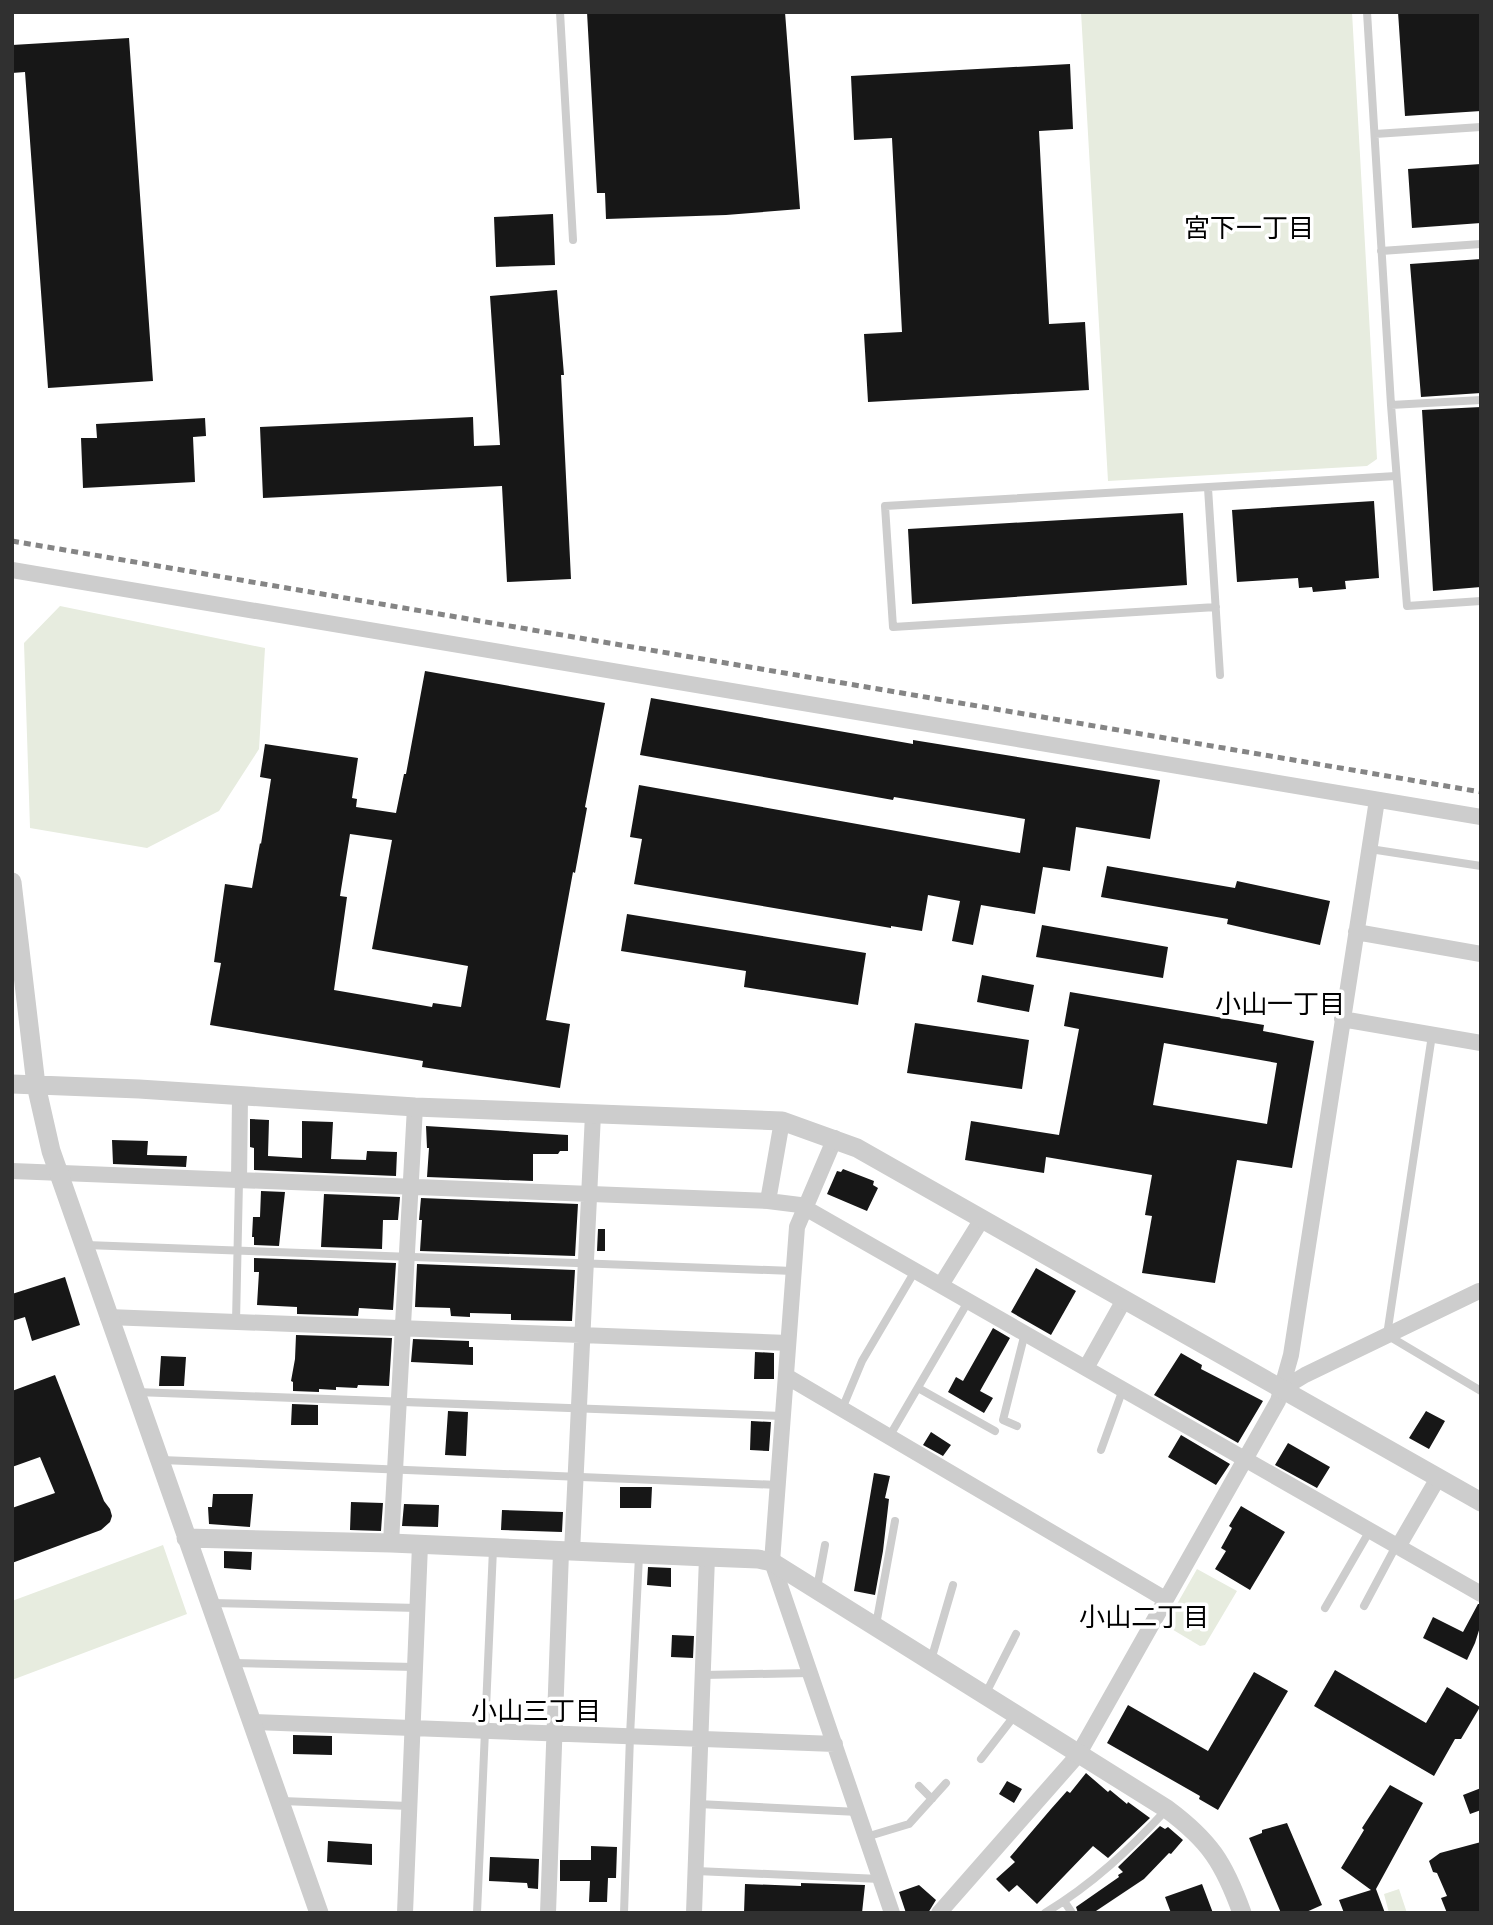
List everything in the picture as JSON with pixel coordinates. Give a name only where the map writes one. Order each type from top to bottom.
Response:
[{"type":"street","points":[[12,570],[1481,817]]},
{"type":"street","points":[[939,1913],[1078,1755],[1278,1401],[1291,1355],[1377,800]]},
{"type":"street","points":[[12,882],[36,1085],[58,1173],[319,1913]]},
{"type":"street","points":[[1356,932],[1481,954]]},
{"type":"street","points":[[1342,1019],[1481,1043]]},
{"type":"street","points":[[12,1084],[164,1090],[415,1107],[782,1121],[857,1148],[1480,1501]]},
{"type":"street","points":[[239,1181],[240,1097]]},
{"type":"street","points":[[391,1543],[415,1107]]},
{"type":"street","points":[[548,1913],[554,1733],[566,1552],[576,1477],[593,1114]]},
{"type":"street","points":[[768,1201],[782,1121]]},
{"type":"street","points":[[835,1138],[797,1227],[772,1562],[892,1913]]},
{"type":"street","points":[[12,1171],[793,1203],[969,1300],[1481,1594]]},
{"type":"street","points":[[941,1285],[982,1219]]},
{"type":"street","points":[[1282,1389],[1480,1286]]},
{"type":"street","points":[[1086,1368],[1124,1300]]},
{"type":"street","points":[[108,1317],[788,1343]]},
{"type":"street","points":[[786,1376],[1165,1599]]},
{"type":"street","points":[[1397,1547],[1438,1478]]},
{"type":"street","points":[[186,1538],[391,1543],[772,1562],[1186,1822],[1212,1848],[1242,1913]]},
{"type":"street","points":[[405,1913],[420,1545]]},
{"type":"street","points":[[694,1913],[707,1557]]},
{"type":"street","points":[[251,1722],[835,1744]]},
{"type":"lane","points":[[560,12],[573,240]]},
{"type":"lane","points":[[1367,12],[1391,405],[1407,606],[1481,601]]},
{"type":"lane","points":[[1375,134],[1481,127]]},
{"type":"lane","points":[[1381,251],[1481,244]]},
{"type":"lane","points":[[1391,405],[1481,400]]},
{"type":"lane","points":[[1216,607],[894,627],[885,506],[1396,476]]},
{"type":"lane","points":[[1208,488],[1220,675]]},
{"type":"lane","points":[[1369,849],[1481,866]]},
{"type":"lane","points":[[1432,1035],[1387,1335],[1481,1391]]},
{"type":"lane","points":[[236,1322],[239,1181]]},
{"type":"lane","points":[[83,1245],[793,1271]]},
{"type":"lane","points":[[842,1409],[862,1361],[915,1271]]},
{"type":"lane","points":[[889,1437],[969,1300]]},
{"type":"lane","points":[[1017,1426],[1003,1420],[1024,1334]]},
{"type":"lane","points":[[918,1388],[995,1431]]},
{"type":"lane","points":[[1101,1450],[1123,1389]]},
{"type":"lane","points":[[135,1392],[783,1416]]},
{"type":"lane","points":[[159,1460],[778,1485]]},
{"type":"lane","points":[[875,1628],[895,1521]]},
{"type":"lane","points":[[1325,1608],[1369,1532]]},
{"type":"lane","points":[[816,1591],[825,1545]]},
{"type":"lane","points":[[1364,1606],[1397,1547]]},
{"type":"lane","points":[[477,1913],[493,1548]]},
{"type":"lane","points":[[624,1913],[639,1555]]},
{"type":"lane","points":[[930,1663],[953,1585]]},
{"type":"lane","points":[[209,1603],[418,1608]]},
{"type":"lane","points":[[984,1696],[1016,1634]]},
{"type":"lane","points":[[230,1662],[415,1667]]},
{"type":"lane","points":[[703,1675],[810,1673]]},
{"type":"lane","points":[[981,1759],[1015,1715]]},
{"type":"lane","points":[[866,1838],[909,1824],[946,1783]]},
{"type":"lane","points":[[919,1786],[932,1799]]},
{"type":"lane","points":[[279,1801],[410,1806]]},
{"type":"lane","points":[[698,1804],[858,1812]]},
{"type":"lane","points":[[1045,1913],[1126,1853],[1167,1809]]},
{"type":"lane","points":[[696,1871],[880,1879]]},
{"type":"lane","points":[[1064,1901],[1072,1913]]},
{"type":"shaded area","points":[[1081,12],[1352,12],[1377,459],[1367,466],[1108,481]]},
{"type":"shaded area","points":[[60,606],[265,648],[259,749],[219,811],[147,848],[30,828],[24,643]]},
{"type":"shaded area","points":[[163,1545],[187,1614],[12,1680],[12,1601]]},
{"type":"shaded area","points":[[1197,1569],[1237,1591],[1205,1645],[1200,1646],[1165,1625]]},
{"type":"shaded area","points":[[1399,1889],[1407,1913],[1389,1913],[1384,1894]]},
{"type":"building","points":[[587,12],[785,12],[800,209],[726,215],[606,219],[605,193],[597,193]]},
{"type":"building","points":[[1398,12],[1481,12],[1481,111],[1405,116]]},
{"type":"building","points":[[129,38],[153,381],[48,388],[25,72],[12,73],[12,45]]},
{"type":"building","points":[[1070,64],[1073,129],[1039,131],[1049,324],[1085,322],[1089,390],[868,402],[864,334],[902,332],[892,138],[854,140],[851,76]]},
{"type":"building","points":[[1481,164],[1481,223],[1412,228],[1408,169]]},
{"type":"building","points":[[553,214],[555,265],[496,267],[494,217]]},
{"type":"building","points":[[1481,259],[1481,393],[1421,397],[1410,264]]},
{"type":"building","points":[[557,290],[564,375],[561,375],[571,579],[507,582],[502,486],[263,498],[260,427],[473,417],[474,446],[500,445],[490,296]]},
{"type":"building","points":[[1481,407],[1481,587],[1433,591],[1422,410]]},
{"type":"building","points":[[205,418],[206,436],[193,437],[195,482],[83,488],[81,438],[97,438],[96,424]]},
{"type":"building","points":[[1374,501],[1379,578],[1345,581],[1346,589],[1313,592],[1312,587],[1299,588],[1298,578],[1237,582],[1232,510]]},
{"type":"building","points":[[1183,513],[1187,585],[912,604],[908,529]]},
{"type":"building","points":[[425,671],[605,703],[546,1020],[570,1024],[560,1088],[422,1067],[423,1061],[210,1025],[221,963],[214,962],[225,884],[252,888],[261,844],[271,779],[260,777],[265,744],[358,758],[352,798],[357,799],[356,807],[396,813]],"holes":[[[350,834],[392,840],[372,949],[468,966],[461,1007],[433,1003],[432,1007],[334,990],[347,897],[340,896]]]},
{"type":"building","points":[[651,698],[913,744],[913,740],[1160,780],[1150,839],[1076,827],[1070,871],[1043,867],[1035,914],[981,905],[973,945],[952,941],[960,901],[928,895],[922,931],[634,884],[642,839],[630,837],[639,785],[1020,853],[1025,819],[894,797],[893,800],[640,755]]},
{"type":"building","points":[[1107,866],[1235,888],[1237,881],[1330,901],[1320,945],[1227,924],[1228,919],[1101,897]]},
{"type":"building","points":[[627,914],[866,953],[858,1005],[744,987],[746,971],[621,951]]},
{"type":"building","points":[[1042,925],[1168,947],[1163,978],[1036,957]]},
{"type":"building","points":[[982,975],[1034,985],[1029,1012],[977,1002]]},
{"type":"building","points":[[1070,992],[1264,1025],[1263,1031],[1314,1041],[1292,1168],[1237,1160],[1215,1283],[1142,1273],[1152,1216],[1145,1215],[1152,1175],[1046,1157],[1044,1173],[965,1160],[971,1121],[1059,1135],[1079,1029],[1064,1026]],"holes":[[[1164,1043],[1277,1063],[1267,1124],[1153,1105]]]},
{"type":"building","points":[[915,1023],[1029,1040],[1022,1089],[907,1073]]},
{"type":"building","points":[[250,1119],[269,1120],[268,1156],[302,1158],[302,1121],[333,1122],[331,1159],[366,1160],[367,1151],[397,1152],[396,1176],[254,1170],[254,1148],[250,1147]]},
{"type":"building","points":[[426,1126],[568,1135],[568,1151],[560,1151],[558,1154],[533,1154],[533,1181],[427,1177],[429,1148]]},
{"type":"building","points":[[112,1140],[148,1141],[147,1155],[187,1156],[186,1167],[113,1164]]},
{"type":"building","points":[[843,1169],[874,1181],[873,1185],[878,1188],[867,1211],[827,1194],[837,1171],[841,1172]]},
{"type":"building","points":[[261,1191],[285,1192],[279,1246],[254,1245],[253,1217],[260,1217]]},
{"type":"building","points":[[324,1194],[400,1197],[398,1220],[383,1220],[382,1249],[321,1247]]},
{"type":"building","points":[[421,1198],[578,1204],[575,1256],[420,1251]]},
{"type":"building","points":[[598,1229],[605,1229],[605,1251],[597,1251]]},
{"type":"building","points":[[254,1258],[396,1263],[393,1310],[359,1308],[358,1316],[297,1314],[297,1307],[257,1305],[259,1272],[254,1272]]},
{"type":"building","points":[[417,1264],[575,1270],[572,1321],[511,1320],[511,1314],[470,1313],[470,1317],[451,1316],[450,1308],[415,1307]]},
{"type":"building","points":[[1036,1268],[1076,1291],[1051,1335],[1011,1312]]},
{"type":"building","points":[[65,1277],[80,1325],[32,1341],[25,1317],[12,1321],[12,1294]]},
{"type":"building","points":[[993,1328],[1010,1338],[980,1391],[993,1398],[984,1413],[948,1392],[956,1377],[963,1381]]},
{"type":"building","points":[[296,1335],[392,1338],[389,1386],[358,1385],[357,1388],[319,1389],[319,1392],[293,1391],[291,1381]]},
{"type":"building","points":[[413,1339],[469,1341],[469,1347],[473,1347],[473,1365],[411,1362]]},
{"type":"building","points":[[755,1352],[774,1353],[774,1379],[754,1379]]},
{"type":"building","points":[[1181,1353],[1202,1365],[1201,1369],[1263,1401],[1238,1443],[1154,1395]]},
{"type":"building","points":[[161,1356],[186,1357],[184,1386],[159,1386]]},
{"type":"building","points":[[55,1375],[112,1516],[110,1522],[101,1530],[12,1563],[12,1508],[55,1493],[40,1457],[12,1467],[12,1391]]},
{"type":"building","points":[[292,1404],[318,1405],[318,1425],[291,1425]]},
{"type":"building","points":[[448,1411],[468,1412],[466,1456],[445,1455]]},
{"type":"building","points":[[1426,1411],[1445,1421],[1429,1449],[1409,1438]]},
{"type":"building","points":[[751,1421],[771,1422],[769,1451],[750,1450]]},
{"type":"building","points":[[931,1432],[951,1445],[943,1456],[923,1445]]},
{"type":"building","points":[[1181,1435],[1230,1464],[1216,1485],[1168,1457]]},
{"type":"building","points":[[1288,1443],[1330,1467],[1317,1488],[1275,1465]]},
{"type":"building","points":[[874,1473],[890,1476],[885,1498],[889,1499],[883,1551],[875,1595],[854,1591]]},
{"type":"building","points":[[620,1487],[652,1487],[651,1508],[620,1508]]},
{"type":"building","points":[[213,1494],[253,1494],[250,1527],[209,1524],[208,1507],[212,1507]]},
{"type":"building","points":[[351,1502],[383,1503],[381,1531],[350,1530]]},
{"type":"building","points":[[404,1504],[439,1505],[438,1527],[402,1526]]},
{"type":"building","points":[[1241,1506],[1285,1532],[1250,1590],[1215,1569],[1226,1551],[1221,1548],[1232,1528],[1229,1526]]},
{"type":"building","points":[[502,1510],[563,1512],[562,1532],[501,1530]]},
{"type":"building","points":[[224,1551],[252,1552],[251,1570],[224,1568]]},
{"type":"building","points":[[648,1567],[671,1568],[671,1587],[647,1585]]},
{"type":"building","points":[[1478,1604],[1481,1604],[1481,1624],[1467,1660],[1423,1638],[1433,1617],[1463,1632]]},
{"type":"building","points":[[672,1635],[694,1636],[693,1658],[671,1657]]},
{"type":"building","points":[[1335,1670],[1426,1723],[1447,1687],[1480,1707],[1461,1739],[1455,1739],[1434,1776],[1314,1706]]},
{"type":"building","points":[[1254,1672],[1288,1691],[1218,1810],[1199,1799],[1200,1796],[1107,1743],[1128,1705],[1208,1751]]},
{"type":"building","points":[[293,1735],[332,1736],[332,1755],[293,1754]]},
{"type":"building","points":[[1086,1773],[1108,1792],[1110,1790],[1150,1818],[1108,1858],[1093,1846],[1037,1904],[1017,1885],[1009,1892],[996,1879],[1015,1862],[1010,1857]]},
{"type":"building","points":[[1007,1781],[1022,1789],[1014,1803],[999,1794]]},
{"type":"building","points":[[1390,1785],[1423,1803],[1376,1889],[1385,1913],[1344,1913],[1339,1900],[1371,1890],[1341,1868],[1364,1830],[1362,1828]]},
{"type":"building","points":[[1481,1788],[1481,1810],[1470,1814],[1463,1795]]},
{"type":"building","points":[[1287,1823],[1322,1905],[1304,1913],[1281,1913],[1249,1838],[1262,1833],[1262,1830]]},
{"type":"building","points":[[1160,1826],[1165,1829],[1168,1827],[1183,1840],[1171,1854],[1144,1879],[1093,1913],[1078,1913],[1076,1907],[1119,1877],[1123,1872],[1118,1867]]},
{"type":"building","points":[[328,1841],[372,1844],[372,1865],[327,1862]]},
{"type":"building","points":[[1481,1842],[1481,1913],[1447,1913],[1441,1898],[1447,1896],[1429,1861],[1440,1853]]},
{"type":"building","points":[[591,1846],[617,1847],[616,1878],[608,1878],[607,1902],[589,1902],[590,1881],[560,1881],[560,1860],[591,1860]]},
{"type":"building","points":[[490,1857],[539,1859],[538,1889],[528,1888],[527,1883],[489,1881]]},
{"type":"building","points":[[801,1883],[865,1885],[862,1913],[744,1913],[745,1884],[801,1886]]},
{"type":"building","points":[[1202,1884],[1213,1913],[1171,1913],[1165,1897]]},
{"type":"building","points":[[919,1885],[936,1900],[928,1913],[906,1913],[899,1892]]},
{"type":"railway","points":[[12,541],[1481,792]]},
{"type":"district","name":"宮下一丁目","points":[[1249,228]]},
{"type":"district","name":"小山一丁目","points":[[1280,1004]]},
{"type":"district","name":"小山二丁目","points":[[1144,1617]]},
{"type":"district","name":"小山三丁目","points":[[536,1711]]}]
